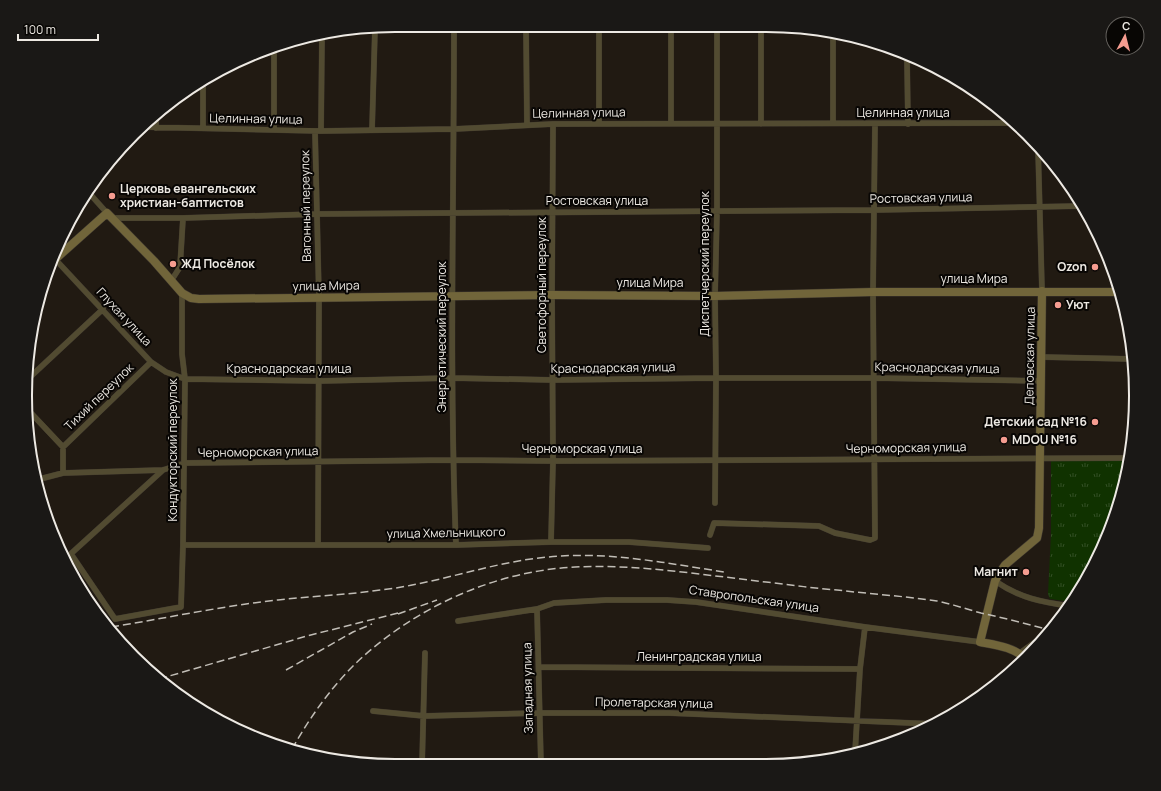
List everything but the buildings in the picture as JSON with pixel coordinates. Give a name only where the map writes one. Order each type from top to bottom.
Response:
[{"type":"street","name":"Энергетический переулок","points":[[454,32],[452,460],[456,545]]},
{"type":"street","points":[[526,32],[527,125]]},
{"type":"street","points":[[599,32],[599,124]]},
{"type":"street","points":[[671,32],[671,123]]},
{"type":"street","name":"Диспетчерский переулок","points":[[714,503],[716,460],[715,296],[717,211],[717,32]]},
{"type":"street","points":[[761,32],[761,124]]},
{"type":"street","points":[[372,130],[375,33]]},
{"type":"street","points":[[833,38],[833,123]]},
{"type":"street","points":[[321,131],[322,40]]},
{"type":"street","points":[[274,53],[274,130]]},
{"type":"street","points":[[907,61],[908,124]]},
{"type":"street","points":[[203,88],[203,128]]},
{"type":"street","points":[[156,122],[156,128]]},
{"type":"street","name":"Целинная улица","points":[[150,127],[321,131],[454,129],[553,124],[1006,123]]},
{"type":"street","name":"Светофорный переулок","points":[[551,542],[553,461],[553,124]]},
{"type":"street","points":[[710,535],[714,523],[819,526],[835,533],[870,540],[875,538],[873,378],[874,124]]},
{"type":"street","name":"Вагонный переулок","points":[[315,131],[319,299],[318,545]]},
{"type":"street","name":"Деповская улица","points":[[980,642],[998,574],[1005,565],[1036,538],[1040,516],[1042,291],[1038,155]]},
{"type":"street","points":[[92,196],[154,261],[182,293]]},
{"type":"street","name":"Ростовская улица","points":[[110,216],[183,218],[317,214],[874,210],[1075,206]]},
{"type":"street","points":[[60,255],[110,216]]},
{"type":"street","points":[[171,281],[180,267],[183,218]]},
{"type":"street","name":"Глухая улица","points":[[57,265],[102,308],[151,362],[166,372],[185,379]]},
{"type":"street","name":"улица Мира","points":[[182,293],[191,298],[199,299],[319,299],[552,295],[715,296],[873,292],[1114,292]]},
{"type":"street","name":"Кондукторский переулок","points":[[71,554],[115,619],[181,607],[185,379],[182,354],[182,293]]},
{"type":"street","points":[[33,374],[102,308]]},
{"type":"street","points":[[1042,357],[1127,359]]},
{"type":"street","name":"Тихий переулок","points":[[62,447],[151,362]]},
{"type":"street","name":"Краснодарская улица","points":[[185,379],[319,381],[452,378],[553,380],[873,378],[1041,381]]},
{"type":"street","points":[[33,415],[62,447],[63,473]]},
{"type":"street","name":"Черноморская улица","points":[[42,479],[63,473],[163,470],[184,463],[452,460],[553,461],[1123,458]]},
{"type":"street","points":[[71,554],[163,470]]},
{"type":"street","name":"улица Хмельницкого","points":[[183,546],[456,545],[551,542],[629,542],[708,548]]},
{"type":"street","points":[[996,581],[1009,590],[1039,602],[1062,605]]},
{"type":"street","name":"Ставропольская улица","points":[[458,621],[538,609],[554,603],[606,600],[670,600],[696,602],[980,642],[1008,648],[1021,655]]},
{"type":"street","name":"Западная улица","points":[[538,609],[541,759]]},
{"type":"street","points":[[855,748],[860,669],[865,627]]},
{"type":"street","points":[[422,759],[425,653]]},
{"type":"street","name":"Ленинградская улица","points":[[539,667],[860,669]]},
{"type":"street","name":"Пролетарская улица","points":[[373,710],[424,716],[540,713],[669,713],[922,724]]},
{"type":"green space","points":[[1051,460],[1123,461],[1117,490],[1101,535],[1092,556],[1065,601],[1050,599],[1048,594],[1051,534]]},
{"type":"railway","points":[[115,626],[257,603],[401,587],[506,563],[548,557],[614,557],[724,572]]},
{"type":"railway","points":[[294,745],[320,705],[336,684],[354,665],[401,627],[428,610],[456,596],[484,585],[514,576],[544,570],[599,566],[623,567],[694,573],[912,598],[943,602],[1044,629]]},
{"type":"railway","points":[[398,614],[437,600]]},
{"type":"railway","points":[[166,677],[307,636],[402,612]]},
{"type":"railway","points":[[286,670],[353,632],[372,624]]},
{"type":"place","name":"Церковь евангельских христиан-баптистов","points":[[112,196]]},
{"type":"place","name":"ЖД Посёлок","points":[[173,264]]},
{"type":"place","name":"Ozon","points":[[1095,267]]},
{"type":"place","name":"Уют","points":[[1058,305]]},
{"type":"place","name":"Детский сад №16","points":[[1095,422]]},
{"type":"place","name":"MDOU №16","points":[[1004,440]]},
{"type":"place","name":"Магнит","points":[[1026,572]]}]
